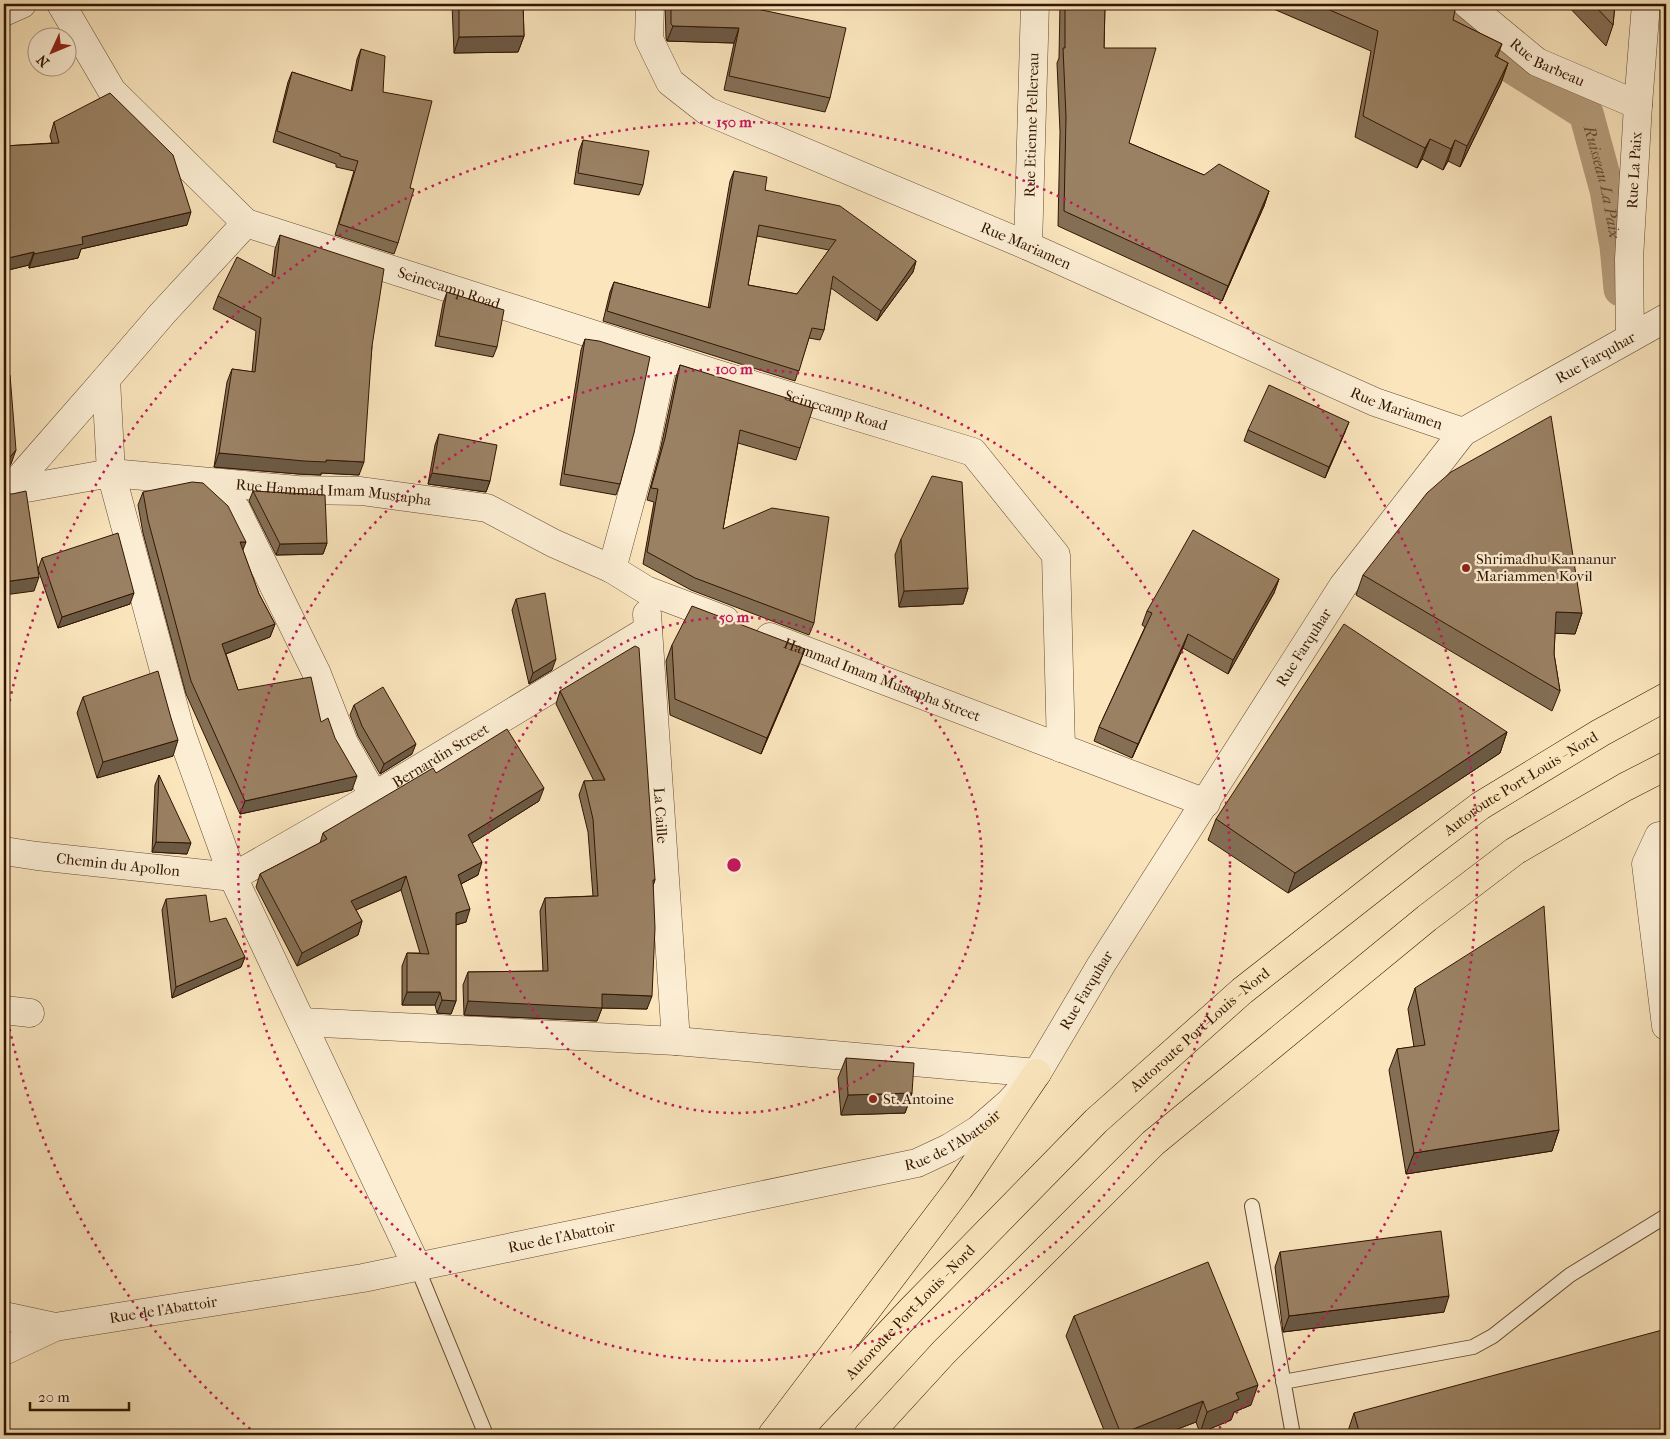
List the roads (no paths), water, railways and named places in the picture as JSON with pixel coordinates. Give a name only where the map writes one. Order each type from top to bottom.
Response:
[{"type":"highway","name":"Autoroute Port-Louis - Nord","points":[[794,1435],[912,1309],[1096,1122],[1242,991],[1480,806],[1600,733],[1666,697]]},
{"type":"highway","points":[[868,1435],[944,1352],[1153,1143],[1427,918],[1515,851],[1625,787],[1666,766]]},
{"type":"highway","points":[[772,1435],[959,1188],[1037,1073]]},
{"type":"street","points":[[4,12],[22,4]]},
{"type":"street","points":[[6,492],[162,314],[246,223],[112,91],[61,4]]},
{"type":"street","name":"Rue Mariamen","points":[[650,4],[649,39],[670,82],[707,111],[1028,246],[1375,402],[1463,432]]},
{"type":"street","name":"Rue Etienne Pellereau","points":[[1028,246],[1035,4]]},
{"type":"street","name":"Rue Barbeau","points":[[1467,4],[1537,62],[1638,105]]},
{"type":"street","name":"Rue La Paix","points":[[1630,338],[1629,259],[1646,4]]},
{"type":"street","name":"Seinecamp Road","points":[[246,223],[664,357],[973,452],[1056,555],[1061,748]]},
{"type":"street","name":"Rue Farquhar","points":[[1037,1073],[1101,965],[1343,586],[1463,432],[1666,318]]},
{"type":"street","points":[[612,569],[645,447],[664,357]]},
{"type":"street","points":[[106,379],[112,473],[180,730],[233,877],[417,1266]]},
{"type":"street","name":"Rue Hammad Imam Mustapha","points":[[6,492],[112,473],[298,490],[361,492],[487,508],[553,543],[612,569],[646,590]]},
{"type":"street","points":[[205,482],[236,509],[318,674],[344,743],[374,796]]},
{"type":"street","name":"Hammad Imam Mustapha Street","points":[[646,590],[1061,748]]},
{"type":"street","name":"La Caille","points":[[646,590],[676,1041]]},
{"type":"street","name":"Bernardin Street","points":[[233,877],[374,796],[648,630]]},
{"type":"street","points":[[1061,748],[1206,803]]},
{"type":"street","points":[[1666,835],[1659,836],[1646,864],[1666,1026]]},
{"type":"street","name":"Chemin du Apollon","points":[[4,851],[47,858],[233,877]]},
{"type":"street","points":[[302,1022],[676,1041],[1037,1073]]},
{"type":"street","name":"Rue de l'Abattoir","points":[[4,1351],[56,1327],[354,1279],[917,1163],[949,1148],[978,1130],[1037,1073]]},
{"type":"street","name":"Rue de l'Abattoir","points":[[4,1316],[56,1327]]},
{"type":"lane","points":[[1252,1206],[1293,1435]]},
{"type":"lane","points":[[1283,1382],[1473,1347],[1493,1336],[1570,1275],[1666,1216]]},
{"type":"lane","points":[[417,1266],[486,1435]]},
{"type":"waterway","name":"Ruisseau La Paix","points":[[1447,4],[1494,55],[1586,113],[1607,190],[1617,246],[1621,289]]},
{"type":"place","name":"Shrimadhu Kannanur Mariammen Kovil","points":[[1466,568]]},
{"type":"place","name":"St. Antoine","points":[[873,1099]]}]
